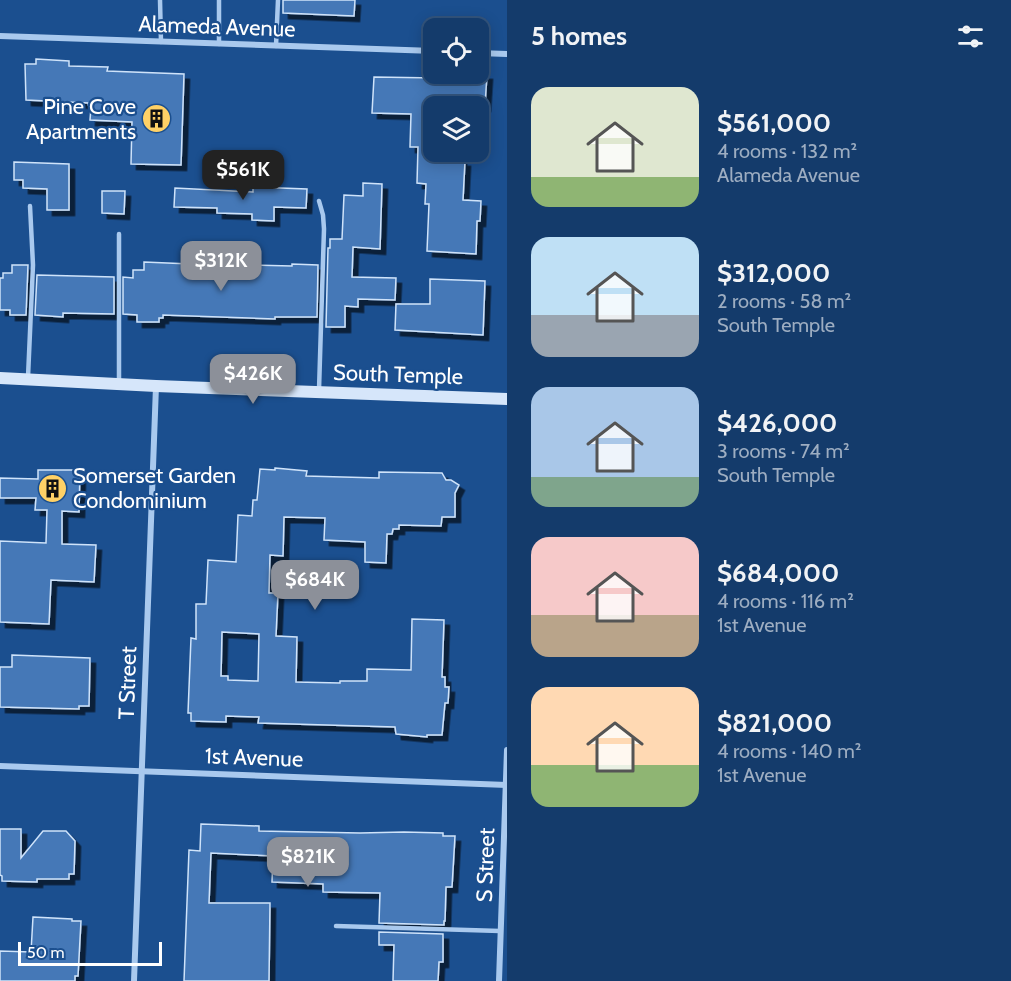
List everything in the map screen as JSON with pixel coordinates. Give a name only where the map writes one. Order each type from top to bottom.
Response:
[{"type":"main road","name":"South Temple","points":[[0,378],[507,399]]},
{"type":"street","name":"Alameda Avenue","points":[[0,36],[423,51]]},
{"type":"street","points":[[489,53],[507,54]]},
{"type":"street","name":"T Street","points":[[134,981],[156,386]]},
{"type":"street","name":"S Street","points":[[499,981],[507,750]]},
{"type":"street","name":"1st Avenue","points":[[0,766],[506,785]]},
{"type":"lane","points":[[159,0],[161,42]]},
{"type":"lane","points":[[219,0],[219,44]]},
{"type":"lane","points":[[276,46],[278,0]]},
{"type":"lane","points":[[319,201],[324,230],[319,392]]},
{"type":"lane","points":[[28,380],[33,265],[30,206]]},
{"type":"lane","points":[[119,234],[119,384]]},
{"type":"lane","points":[[336,926],[500,931]]},
{"type":"building","points":[[283,0],[355,0],[354,16],[283,13]]},
{"type":"building","points":[[36,59],[69,61],[69,66],[108,67],[107,71],[184,74],[181,165],[131,164],[132,122],[90,120],[91,107],[88,103],[26,100],[25,64],[36,64]]},
{"type":"building","points":[[374,77],[423,78],[423,84],[486,84],[486,96],[423,96],[423,162],[465,162],[463,200],[481,201],[480,221],[477,221],[476,254],[427,251],[429,204],[425,204],[426,184],[417,183],[418,147],[410,147],[411,114],[372,113]]},
{"type":"building","points":[[14,162],[69,164],[69,210],[47,210],[47,189],[23,188],[23,180],[14,180]]},
{"type":"building","points":[[363,183],[382,184],[380,249],[353,247],[352,277],[396,278],[395,300],[358,299],[358,307],[345,306],[345,327],[326,327],[330,239],[342,239],[344,195],[363,196]]},
{"type":"building","points":[[253,187],[307,189],[306,208],[274,207],[274,221],[252,220],[252,214],[217,213],[217,208],[174,207],[175,188],[253,192]]},
{"type":"building","points":[[102,191],[125,191],[124,214],[102,213]]},
{"type":"building","points":[[144,262],[190,264],[189,270],[251,272],[251,265],[318,265],[317,317],[275,317],[275,319],[163,315],[163,318],[159,318],[159,322],[137,322],[137,315],[123,314],[123,277],[133,278],[133,270],[144,270]]},
{"type":"building","points":[[12,265],[28,265],[26,315],[10,315],[10,310],[0,310],[0,278],[3,278],[3,273],[12,273]]},
{"type":"building","points":[[37,275],[114,277],[114,314],[63,313],[63,317],[35,315]]},
{"type":"building","points":[[430,279],[485,281],[483,335],[395,330],[396,304],[430,304]]},
{"type":"building","points":[[275,468],[307,471],[306,476],[379,478],[379,472],[442,473],[446,480],[459,485],[455,493],[455,517],[442,517],[441,526],[399,525],[399,529],[393,529],[392,534],[387,534],[386,563],[365,562],[365,542],[324,540],[325,518],[284,517],[283,556],[270,555],[269,593],[278,593],[276,636],[297,637],[296,682],[367,681],[367,669],[411,670],[412,619],[444,620],[442,677],[445,677],[445,687],[449,687],[442,735],[427,735],[427,737],[396,734],[395,727],[258,723],[259,717],[226,716],[226,722],[191,721],[191,713],[188,713],[191,638],[196,639],[196,604],[206,604],[208,560],[236,562],[238,515],[252,516],[253,500],[257,500],[260,469],[275,470]],"holes":[[[222,632],[259,634],[258,681],[228,680],[228,676],[221,676]]]},
{"type":"building","points":[[38,470],[80,470],[79,512],[62,511],[62,544],[96,545],[94,582],[51,580],[49,624],[0,622],[0,541],[46,543],[47,510],[35,510],[36,498],[0,498],[0,478],[38,479]]},
{"type":"building","points":[[12,655],[90,658],[89,706],[79,706],[79,709],[0,707],[0,667],[12,667]]},
{"type":"building","points":[[201,824],[259,826],[259,831],[404,832],[443,833],[443,836],[455,836],[452,887],[446,887],[444,925],[379,923],[380,893],[323,892],[323,884],[272,882],[273,856],[211,853],[209,903],[270,903],[269,981],[184,981],[189,850],[200,851]]},
{"type":"building","points":[[0,829],[21,829],[21,858],[43,831],[66,831],[75,841],[74,874],[69,874],[69,879],[37,879],[37,882],[2,881]]},
{"type":"building","points":[[33,917],[81,921],[78,976],[75,976],[75,981],[0,981],[0,951],[31,952]]},
{"type":"building","points":[[379,932],[443,934],[443,962],[439,962],[438,981],[393,981],[394,945],[379,945]]},
{"type":"place","name":"Pine Cove Apartments","points":[[157,119]]},
{"type":"place","name":"Somerset Garden Condominium","points":[[52,488]]}]
